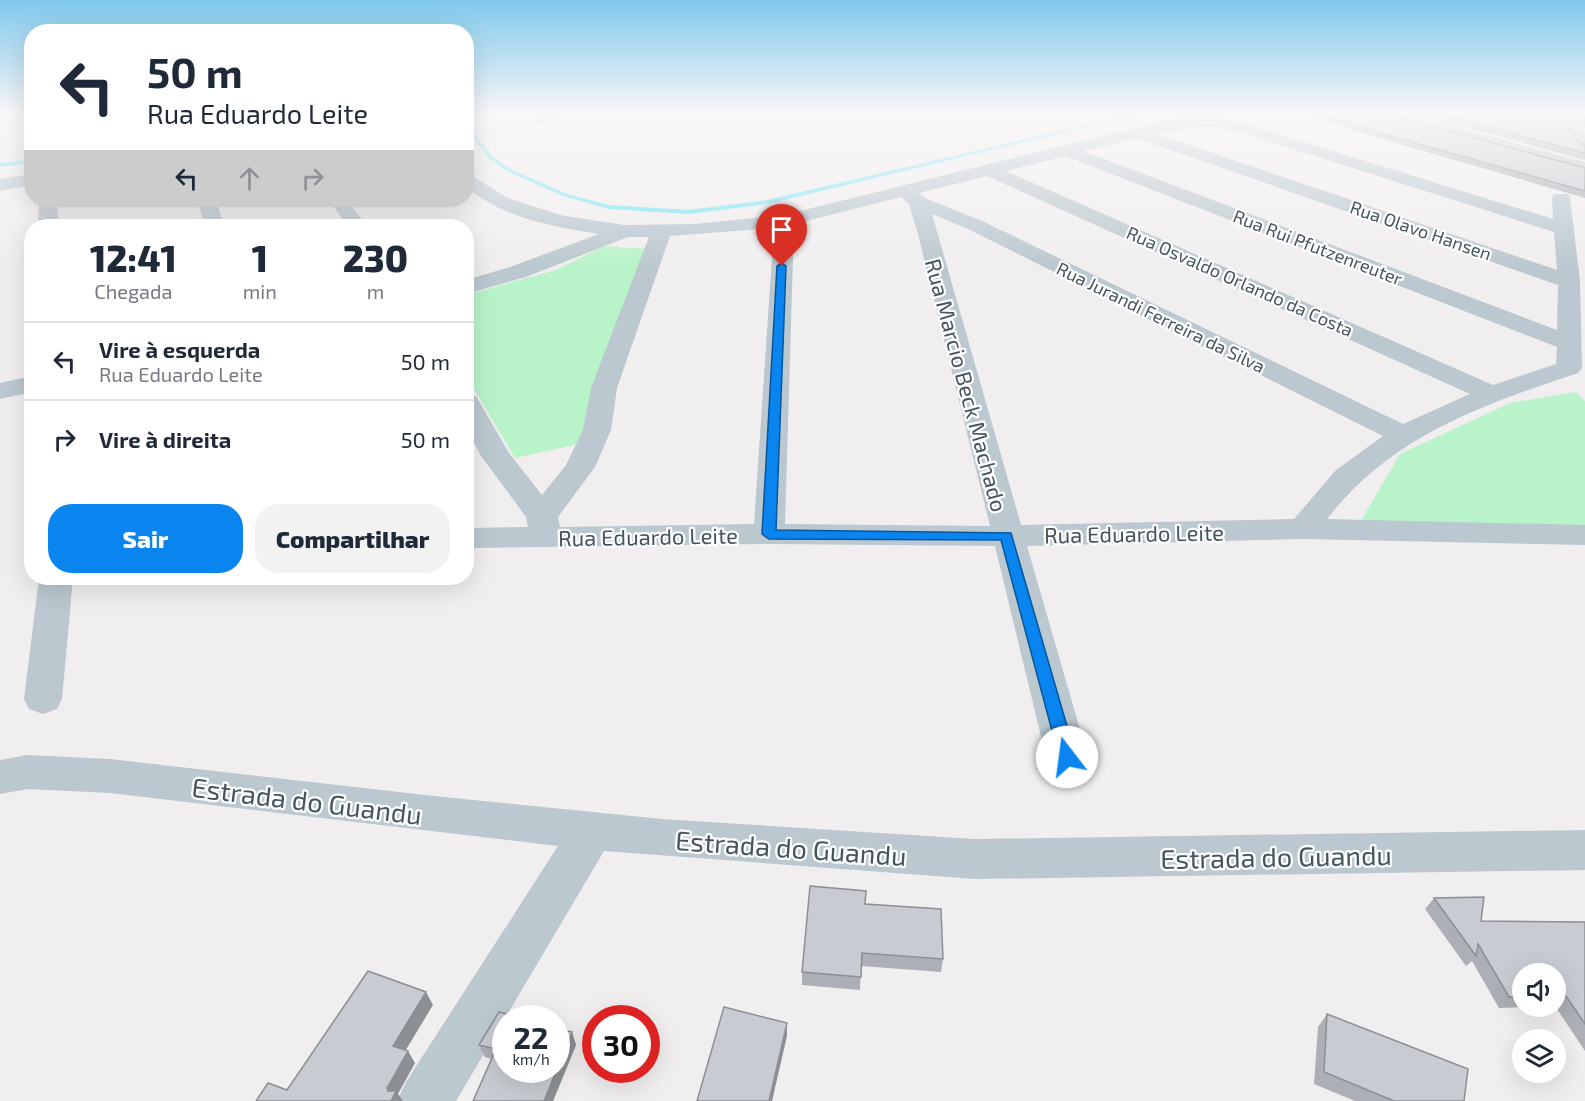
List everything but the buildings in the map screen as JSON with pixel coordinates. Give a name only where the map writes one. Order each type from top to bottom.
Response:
[{"type":"street","points":[[474,184],[494,200],[524,213],[625,231],[661,232],[784,221],[911,197],[1012,164]]},
{"type":"street","name":"Rua Rui Pfutzenreuter","points":[[1099,164],[1574,364]]},
{"type":"street","name":"Rua Olavo Hansen","points":[[1229,164],[1569,281]]},
{"type":"street","points":[[1359,164],[1563,228]]},
{"type":"street","name":"Rua Osvaldo Orlando da Costa","points":[[989,170],[1491,393]]},
{"type":"street","points":[[0,185],[24,180]]},
{"type":"street","name":"Rua Jurandi Ferreira da Silva","points":[[911,197],[969,222],[1403,435]]},
{"type":"street","name":"Rua Marcio Beck Machado","points":[[911,197],[928,234],[1067,757]]},
{"type":"street","points":[[1303,530],[1353,471],[1403,435],[1491,393],[1574,364],[1561,198]]},
{"type":"street","points":[[769,534],[784,221]]},
{"type":"street","points":[[474,285],[518,272],[625,231]]},
{"type":"street","points":[[474,416],[496,456],[544,526],[580,467],[597,430],[604,388],[661,232]]},
{"type":"street","points":[[0,391],[24,386]]},
{"type":"street","name":"Rua Eduardo Leite","points":[[474,537],[544,526],[769,534],[1007,536],[1303,530],[1585,535]]},
{"type":"street","points":[[43,699],[55,585]]},
{"type":"street","name":"Estrada do Guandu","points":[[0,777],[28,772],[110,776],[434,815],[592,831],[975,860],[1585,850]]},
{"type":"street","points":[[425,1101],[592,831]]},
{"type":"green space","points":[[604,246],[647,249],[579,444],[515,458],[474,389],[474,293],[556,270]]},
{"type":"green space","points":[[1575,392],[1585,401],[1585,525],[1359,524],[1400,454],[1510,403]]},
{"type":"waterway","points":[[0,165],[5,164]]},
{"type":"waterway","points":[[501,164],[565,195],[609,207],[688,212],[767,202],[926,164]]},
{"type":"route","points":[[782,266],[769,534],[1007,536],[1067,757]]}]
